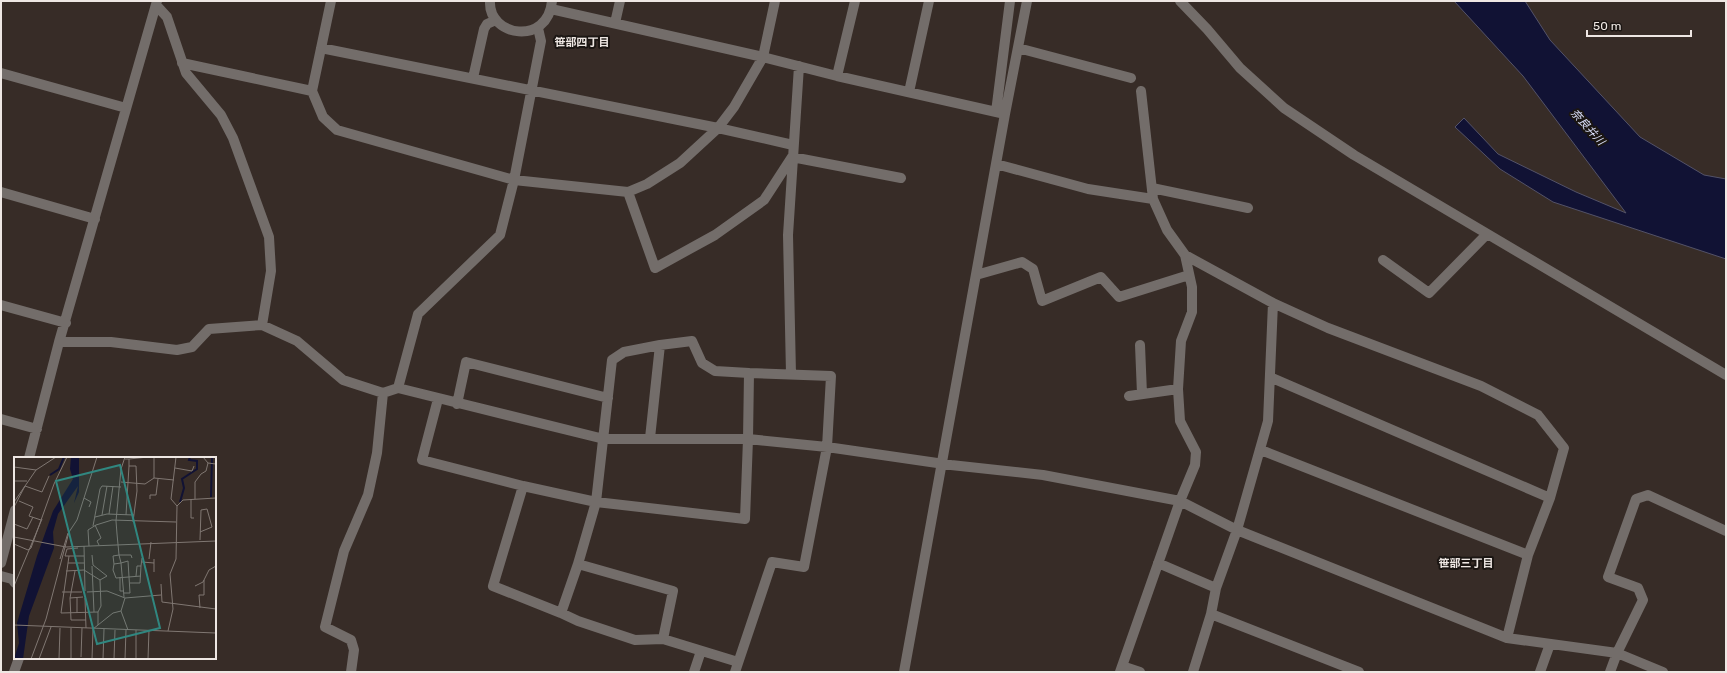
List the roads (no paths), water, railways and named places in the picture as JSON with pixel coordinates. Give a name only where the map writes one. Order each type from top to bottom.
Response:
[{"type":"street","points":[[330,1],[312,91],[323,117],[337,130],[514,180],[628,192],[647,184],[680,163],[718,128],[734,107],[763,57],[775,1]]},
{"type":"street","points":[[490,1],[492,12],[496,20],[502,26],[520,32],[529,32],[538,28],[549,16],[552,5],[614,23],[1000,113]]},
{"type":"street","points":[[614,23],[620,1]]},
{"type":"street","points":[[837,76],[855,1]]},
{"type":"street","points":[[909,92],[929,1]]},
{"type":"street","points":[[904,672],[996,164],[1010,1]]},
{"type":"street","points":[[1000,113],[1018,48],[1027,1]]},
{"type":"street","points":[[1180,1],[1207,29],[1240,68],[1284,108],[1354,155],[1726,375]]},
{"type":"street","points":[[157,3],[167,17],[186,73],[221,115],[233,138],[269,237],[271,271],[262,326]]},
{"type":"street","points":[[29,457],[59,342],[66,323],[157,3]]},
{"type":"street","points":[[473,78],[484,29],[487,24],[496,20]]},
{"type":"street","points":[[398,388],[418,314],[500,235],[514,180],[541,41],[538,28]]},
{"type":"street","points":[[321,48],[718,128],[793,145]]},
{"type":"street","points":[[1018,48],[1131,78]]},
{"type":"street","points":[[182,63],[312,91]]},
{"type":"street","points":[[791,374],[788,235],[798,66]]},
{"type":"street","points":[[1,73],[126,108]]},
{"type":"street","points":[[1141,91],[1153,199],[1167,230],[1186,255],[1273,303],[1328,328],[1481,386],[1538,414],[1564,448],[1550,498],[1528,555],[1507,638]]},
{"type":"street","points":[[628,192],[655,268],[715,235],[764,200],[792,157]]},
{"type":"street","points":[[792,157],[901,178]]},
{"type":"street","points":[[996,164],[1088,190],[1153,199]]},
{"type":"street","points":[[1152,188],[1248,208]]},
{"type":"street","points":[[1,192],[95,219]]},
{"type":"street","points":[[1383,260],[1429,293],[1487,234]]},
{"type":"street","points":[[1140,672],[1121,669],[1180,501],[1196,465],[1196,452],[1180,420],[1178,389],[1181,341],[1192,312],[1192,287],[1186,255]]},
{"type":"street","points":[[976,275],[1022,262],[1033,269],[1042,301],[1101,276],[1119,297],[1189,275]]},
{"type":"street","points":[[1193,672],[1211,614],[1216,588],[1237,530],[1261,450],[1268,421],[1273,303]]},
{"type":"street","points":[[1,305],[66,323]]},
{"type":"street","points":[[59,342],[111,342],[177,350],[192,347],[209,329],[262,326],[297,341],[343,380],[383,393],[398,388],[457,404],[604,439],[748,439],[827,447],[941,463],[1044,475],[1180,501],[1237,530],[1507,638],[1617,654],[1663,672]]},
{"type":"street","points":[[524,486],[493,586],[578,621],[635,640],[663,639],[701,652],[737,667],[772,562],[804,567],[827,447],[831,376],[715,371],[702,363],[692,341],[624,352],[612,360],[596,502],[578,564],[561,613]]},
{"type":"street","points":[[650,438],[660,345]]},
{"type":"street","points":[[1140,345],[1142,394]]},
{"type":"street","points":[[457,404],[466,362],[608,398]]},
{"type":"street","points":[[438,399],[422,460],[524,486],[596,502],[745,519],[749,373]]},
{"type":"street","points":[[1270,377],[1550,498]]},
{"type":"street","points":[[1129,396],[1178,389]]},
{"type":"street","points":[[351,672],[354,650],[351,640],[325,627],[344,551],[368,495],[377,453],[383,393]]},
{"type":"street","points":[[1,419],[36,428]]},
{"type":"street","points":[[1261,450],[1528,555]]},
{"type":"street","points":[[1610,672],[1643,600],[1638,588],[1608,577],[1636,499],[1648,495],[1726,531]]},
{"type":"street","points":[[2,556],[14,514]]},
{"type":"street","points":[[1158,563],[1216,588]]},
{"type":"street","points":[[578,564],[673,591],[663,639]]},
{"type":"street","points":[[1,576],[14,582]]},
{"type":"street","points":[[1211,614],[1360,672]]},
{"type":"street","points":[[1540,672],[1550,644]]},
{"type":"street","points":[[694,672],[701,652]]},
{"type":"street","points":[[14,672],[19,659]]},
{"type":"water","name":"奈良井川","points":[[1454,1],[1525,1],[1550,40],[1640,137],[1704,175],[1726,179],[1726,259],[1553,202],[1500,169],[1455,127],[1464,118],[1498,154],[1576,192],[1626,213],[1523,76]]},
{"type":"district","name":"笹部四丁目","points":[[582,42]]},
{"type":"district","name":"笹部三丁目","points":[[1466,563]]}]
